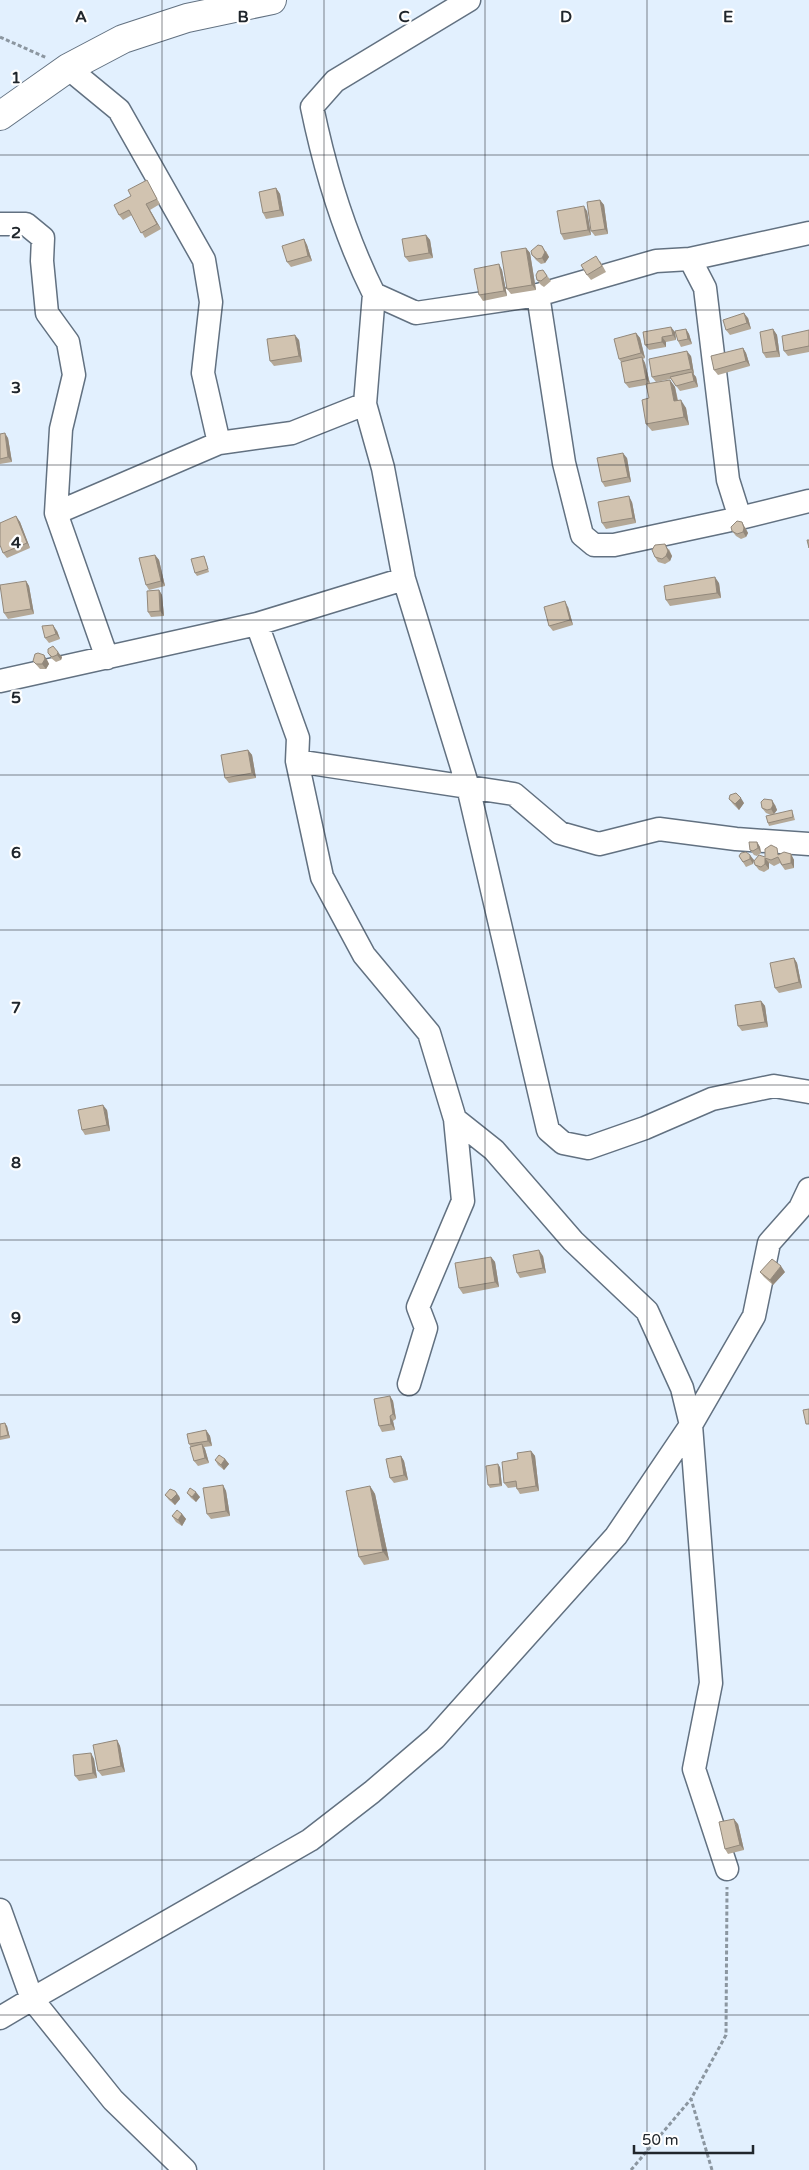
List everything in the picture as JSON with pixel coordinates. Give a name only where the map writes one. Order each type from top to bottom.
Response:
[{"type":"main road","points":[[0,116],[68,68],[123,39],[187,18],[272,0]]},
{"type":"street","points":[[469,0],[335,80],[312,107],[322,154],[351,245],[374,294],[365,404],[383,468],[404,579],[468,787],[548,1130],[563,1144],[588,1148],[645,1128],[712,1099],[774,1086],[809,1092]]},
{"type":"street","points":[[68,68],[119,110],[204,260],[211,302],[203,373],[219,443]]},
{"type":"street","points":[[0,224],[26,224],[43,238],[42,261],[47,313],[68,342],[74,375],[61,429],[56,513],[107,658]]},
{"type":"street","points":[[374,294],[416,313],[538,295],[656,262],[690,259],[809,233]]},
{"type":"street","points":[[690,259],[705,288],[728,480],[740,518]]},
{"type":"street","points":[[538,295],[564,463],[582,536],[594,545],[614,545],[809,501]]},
{"type":"street","points":[[56,513],[219,443],[292,433],[365,404]]},
{"type":"street","points":[[0,681],[257,624],[404,579]]},
{"type":"street","points":[[257,624],[298,738],[297,761],[322,877],[364,955],[428,1033],[455,1119],[463,1201],[418,1307],[426,1328],[409,1384]]},
{"type":"street","points":[[297,761],[514,794],[560,833],[599,844],[659,829],[736,839],[809,844]]},
{"type":"street","points":[[455,1119],[494,1150],[573,1241],[647,1311],[682,1388],[691,1425],[711,1683],[694,1769],[727,1869]]},
{"type":"street","points":[[0,2018],[310,1840],[372,1792],[428,1744],[616,1536],[691,1425],[754,1316],[769,1243],[800,1208],[809,1188]]},
{"type":"street","points":[[0,1910],[32,1999],[113,2100],[185,2170]]},
{"type":"path","points":[[0,37],[68,68]]},
{"type":"path","points":[[632,2170],[691,2099],[726,2035],[727,1869]]},
{"type":"path","points":[[691,2099],[712,2170]]},
{"type":"building","points":[[147,180],[157,199],[146,204],[157,224],[141,233],[129,210],[119,215],[114,205],[131,196],[128,190]]},
{"type":"building","points":[[276,188],[280,210],[263,213],[259,192]]},
{"type":"building","points":[[600,200],[605,229],[591,231],[587,202]]},
{"type":"building","points":[[584,206],[588,230],[561,234],[557,211]]},
{"type":"building","points":[[426,235],[429,253],[405,257],[402,239]]},
{"type":"building","points":[[304,239],[308,256],[287,262],[282,246]]},
{"type":"building","points":[[538,245],[542,246],[545,252],[542,258],[537,259],[532,255],[531,251]]},
{"type":"building","points":[[526,248],[532,285],[507,289],[501,252]]},
{"type":"building","points":[[596,256],[602,266],[587,275],[581,265]]},
{"type":"building","points":[[499,264],[504,291],[479,295],[474,269]]},
{"type":"building","points":[[543,270],[547,276],[541,281],[537,280],[536,275],[538,271]]},
{"type":"building","points":[[744,313],[747,323],[726,330],[723,320]]},
{"type":"building","points":[[671,327],[673,335],[662,337],[662,342],[645,345],[643,332]]},
{"type":"building","points":[[686,329],[688,339],[678,341],[675,331]]},
{"type":"building","points":[[773,329],[777,351],[763,353],[760,332]]},
{"type":"building","points":[[809,330],[809,346],[784,351],[782,336]]},
{"type":"building","points":[[636,333],[641,353],[619,359],[614,339]]},
{"type":"building","points":[[295,335],[299,356],[270,361],[267,339]]},
{"type":"building","points":[[743,348],[746,361],[714,370],[711,356]]},
{"type":"building","points":[[687,351],[691,369],[652,377],[649,359]]},
{"type":"building","points":[[642,357],[646,379],[625,383],[621,362]]},
{"type":"building","points":[[692,372],[694,381],[676,386],[670,377]]},
{"type":"building","points":[[670,380],[674,401],[681,400],[684,417],[646,424],[642,400],[649,398],[646,384]]},
{"type":"building","points":[[5,433],[8,457],[0,459],[0,434]]},
{"type":"building","points":[[623,453],[628,477],[602,482],[597,458]]},
{"type":"building","points":[[629,496],[633,518],[602,523],[598,502]]},
{"type":"building","points":[[16,516],[27,543],[3,553],[0,545],[0,523]]},
{"type":"building","points":[[737,521],[742,522],[744,528],[743,532],[737,534],[732,531],[731,527]]},
{"type":"building","points":[[665,544],[668,551],[666,556],[662,559],[655,557],[652,550],[655,545]]},
{"type":"building","points":[[155,555],[161,581],[146,585],[139,558]]},
{"type":"building","points":[[204,556],[208,569],[195,573],[191,559]]},
{"type":"building","points":[[715,577],[717,593],[666,600],[664,586]]},
{"type":"building","points":[[26,581],[31,609],[4,613],[0,585]]},
{"type":"building","points":[[159,590],[160,611],[148,612],[147,591]]},
{"type":"building","points":[[565,601],[570,620],[549,626],[544,607]]},
{"type":"building","points":[[53,625],[56,634],[45,638],[42,626]]},
{"type":"building","points":[[53,646],[58,652],[57,655],[52,657],[48,653],[48,649]]},
{"type":"building","points":[[35,654],[44,655],[45,659],[42,664],[36,664],[33,661]]},
{"type":"building","points":[[248,750],[252,773],[225,778],[221,755]]},
{"type":"building","points":[[736,793],[741,798],[735,804],[729,799],[730,795]]},
{"type":"building","points":[[764,799],[772,800],[773,805],[771,809],[762,808],[761,802]]},
{"type":"building","points":[[792,810],[793,817],[768,823],[766,816]]},
{"type":"building","points":[[749,842],[757,842],[758,848],[753,851],[750,850]]},
{"type":"building","points":[[771,845],[777,848],[778,855],[784,852],[791,854],[791,863],[782,865],[778,857],[771,860],[765,858],[765,864],[761,867],[755,865],[754,861],[759,855],[765,857],[765,849]]},
{"type":"building","points":[[746,852],[750,855],[750,859],[743,862],[739,856],[741,853]]},
{"type":"building","points":[[794,958],[799,982],[775,988],[770,963]]},
{"type":"building","points":[[761,1001],[765,1022],[738,1026],[735,1005]]},
{"type":"building","points":[[103,1105],[107,1125],[82,1130],[78,1110]]},
{"type":"building","points":[[539,1250],[543,1268],[517,1273],[513,1255]]},
{"type":"building","points":[[491,1257],[495,1282],[459,1288],[455,1263]]},
{"type":"building","points":[[772,1259],[781,1266],[770,1280],[760,1272]]},
{"type":"building","points":[[390,1396],[393,1414],[390,1416],[391,1424],[379,1426],[374,1399]]},
{"type":"building","points":[[809,1409],[809,1424],[806,1424],[803,1410]]},
{"type":"building","points":[[5,1423],[8,1435],[0,1437],[0,1424]]},
{"type":"building","points":[[206,1430],[208,1441],[189,1444],[187,1434]]},
{"type":"building","points":[[202,1444],[205,1458],[194,1461],[190,1447]]},
{"type":"building","points":[[531,1451],[536,1486],[517,1489],[516,1481],[504,1483],[502,1462],[518,1459],[517,1453]]},
{"type":"building","points":[[219,1455],[225,1459],[221,1465],[215,1460]]},
{"type":"building","points":[[401,1456],[404,1475],[390,1478],[386,1459]]},
{"type":"building","points":[[498,1464],[500,1484],[488,1485],[486,1466]]},
{"type":"building","points":[[223,1485],[226,1511],[207,1514],[203,1488]]},
{"type":"building","points":[[370,1486],[383,1552],[359,1557],[346,1491]]},
{"type":"building","points":[[190,1488],[196,1492],[192,1497],[187,1493]]},
{"type":"building","points":[[170,1489],[177,1494],[171,1500],[165,1495]]},
{"type":"building","points":[[177,1510],[182,1514],[178,1520],[172,1516]]},
{"type":"building","points":[[117,1740],[121,1766],[98,1771],[93,1745]]},
{"type":"building","points":[[91,1753],[93,1773],[75,1776],[73,1755]]},
{"type":"building","points":[[734,1819],[740,1845],[725,1849],[719,1822]]}]
